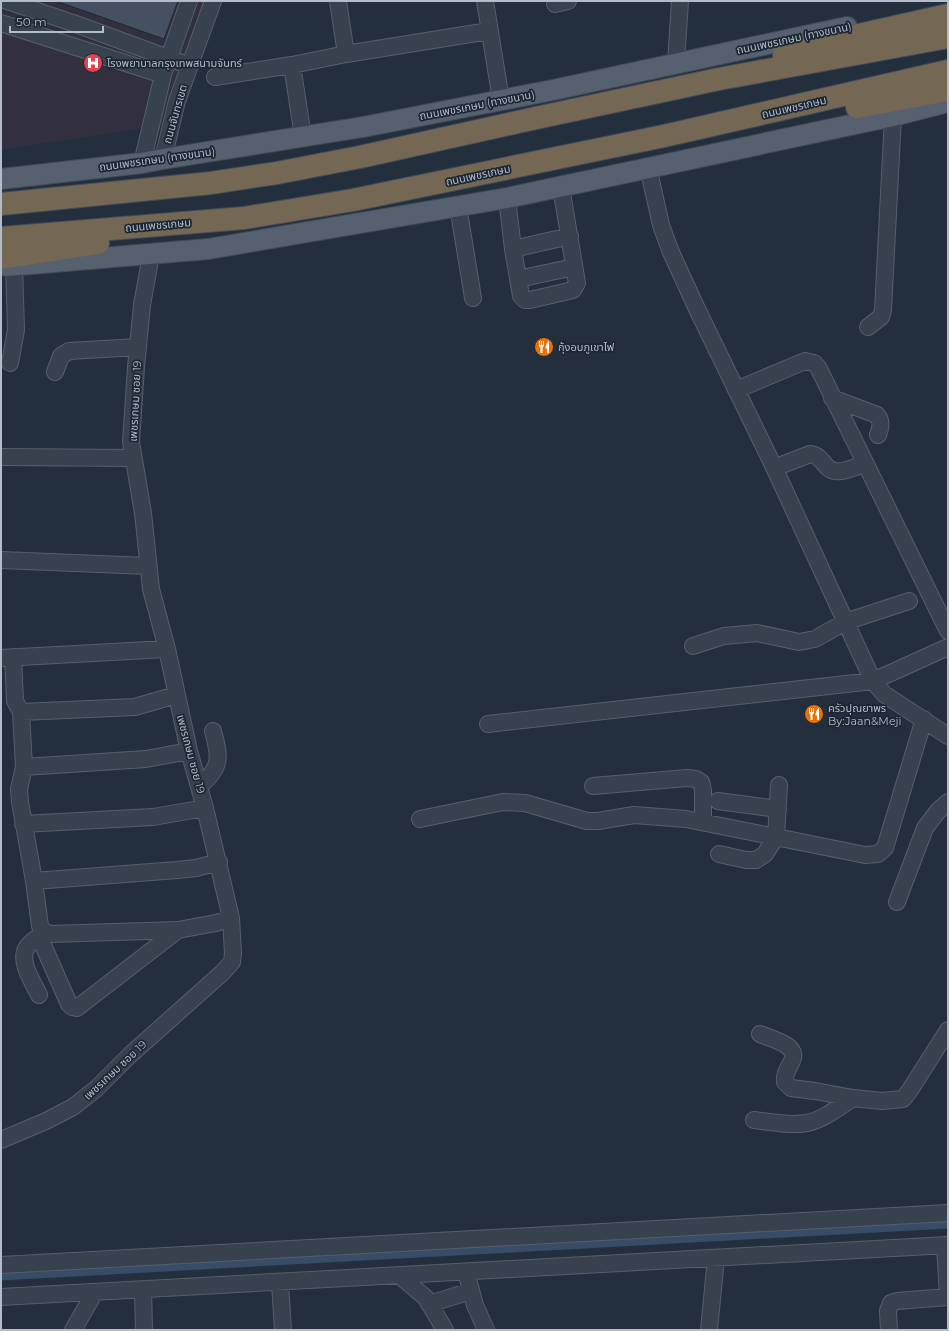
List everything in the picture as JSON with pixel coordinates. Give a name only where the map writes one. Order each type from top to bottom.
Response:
[{"type":"highway","points":[[652,93],[828,42],[948,15]]},
{"type":"highway","points":[[1,204],[212,183],[278,174],[652,93],[948,37]]},
{"type":"highway","name":"ถนนเพชรเกษม","points":[[1,238],[244,218],[353,200],[699,128],[948,71]]},
{"type":"highway","points":[[699,128],[835,110],[948,90]]},
{"type":"highway","points":[[5,263],[49,251],[244,218]]},
{"type":"main road","name":"ถนนเพชรเกษม (ทางขนาน)","points":[[1,179],[142,163],[363,127],[676,64],[948,6]]},
{"type":"main road","points":[[5,263],[151,255],[208,249],[507,198],[893,116],[948,102]]},
{"type":"street","points":[[7,1],[74,23],[190,66]]},
{"type":"street","points":[[142,163],[163,75],[189,1]]},
{"type":"street","name":"ถนนจันทรเขต","points":[[162,159],[177,101],[213,1]]},
{"type":"street","points":[[338,1],[346,54]]},
{"type":"street","points":[[485,1],[501,100]]},
{"type":"street","points":[[676,64],[680,1]]},
{"type":"street","points":[[1,23],[163,75]]},
{"type":"street","points":[[67,44],[74,23]]},
{"type":"street","points":[[215,77],[489,31]]},
{"type":"street","points":[[292,65],[303,137]]},
{"type":"street","points":[[868,327],[881,317],[882,310],[893,116]]},
{"type":"street","points":[[648,167],[661,225],[670,250],[873,681],[884,694],[948,736]]},
{"type":"street","points":[[507,198],[513,249],[521,296],[525,300],[530,300],[573,290],[577,283],[561,187]]},
{"type":"street","points":[[458,206],[473,298]]},
{"type":"street","points":[[513,249],[570,236]]},
{"type":"street","name":"เพชรเกษม ซอย 19","points":[[1,1140],[46,1122],[73,1107],[97,1088],[130,1055],[222,973],[232,962],[233,952],[231,918],[219,862],[189,750],[152,589],[148,566],[144,513],[133,458],[132,431],[138,347],[142,306],[151,255]]},
{"type":"street","points":[[5,263],[16,330],[10,363]]},
{"type":"street","points":[[518,279],[574,267]]},
{"type":"street","points":[[55,372],[61,356],[69,351],[138,347]]},
{"type":"street","points":[[736,390],[805,361],[810,361],[818,368],[948,631]]},
{"type":"street","points":[[832,398],[877,415],[880,419],[881,425],[878,435]]},
{"type":"street","points":[[774,468],[810,454],[815,454],[829,469],[834,471],[840,472],[865,464]]},
{"type":"street","points":[[2,457],[133,458]]},
{"type":"street","points":[[1,560],[148,566]]},
{"type":"street","points":[[693,646],[724,636],[757,633],[799,642],[815,639],[845,622],[909,602]]},
{"type":"street","points":[[488,724],[873,681],[948,647]]},
{"type":"street","points":[[166,649],[7,658],[15,702],[21,712],[24,767],[19,789],[20,802],[34,881],[41,934],[69,1004],[72,1007],[78,1008],[178,930]]},
{"type":"street","points":[[21,712],[135,707],[176,695]]},
{"type":"street","points":[[420,819],[503,802],[525,803],[587,821],[598,821],[634,815],[686,819],[865,855],[878,854],[885,848],[924,719]]},
{"type":"street","points":[[199,786],[211,777],[218,760],[218,750],[214,731]]},
{"type":"street","points":[[24,767],[146,759],[189,750]]},
{"type":"street","points":[[593,786],[687,778],[696,779],[701,782],[703,790],[703,822]]},
{"type":"street","points":[[719,854],[746,860],[756,860],[765,854],[776,837],[779,785]]},
{"type":"street","points":[[718,801],[778,809]]},
{"type":"street","points":[[897,902],[925,828],[938,811],[948,802]]},
{"type":"street","points":[[24,824],[153,817],[205,808]]},
{"type":"street","points":[[34,881],[177,870],[196,868],[219,862]]},
{"type":"street","points":[[38,995],[26,968],[24,954],[26,948],[41,934],[178,930],[216,923],[231,918]]},
{"type":"street","points":[[760,1034],[788,1046],[793,1050],[794,1057],[784,1076],[785,1082],[791,1088],[882,1101],[903,1099],[948,1030]]},
{"type":"street","points":[[754,1120],[783,1124],[807,1123],[824,1116],[853,1098]]},
{"type":"street","points":[[1,1265],[948,1213]]},
{"type":"street","points":[[1,1297],[280,1283],[947,1245],[948,1297],[897,1301],[891,1303],[888,1311],[889,1330]]},
{"type":"street","points":[[709,1330],[716,1258]]},
{"type":"street","points":[[466,1272],[475,1305],[486,1330]]},
{"type":"street","points":[[400,1276],[426,1298],[445,1330]]},
{"type":"street","points":[[280,1283],[283,1330]]},
{"type":"street","points":[[143,1290],[144,1330]]},
{"type":"street","points":[[429,1304],[471,1291]]},
{"type":"street","points":[[73,1330],[95,1292]]},
{"type":"shaded area","name":"โรงพยาบาลกรุงเทพสนามจันทร์","points":[[1,1],[207,1],[163,125],[1,150]]},
{"type":"building","points":[[59,1],[178,1],[164,39]]},
{"type":"waterway","points":[[1,1274],[948,1222]]},
{"type":"place","name":"โรงพยาบาลกรุงเทพสนามจันทร์","points":[[93,63]]},
{"type":"place","name":"กุ้งอบภูเขาไฟ","points":[[544,347]]},
{"type":"place","name":"ครัวปุณยาพร By:Jaan&Meji","points":[[814,714]]}]
